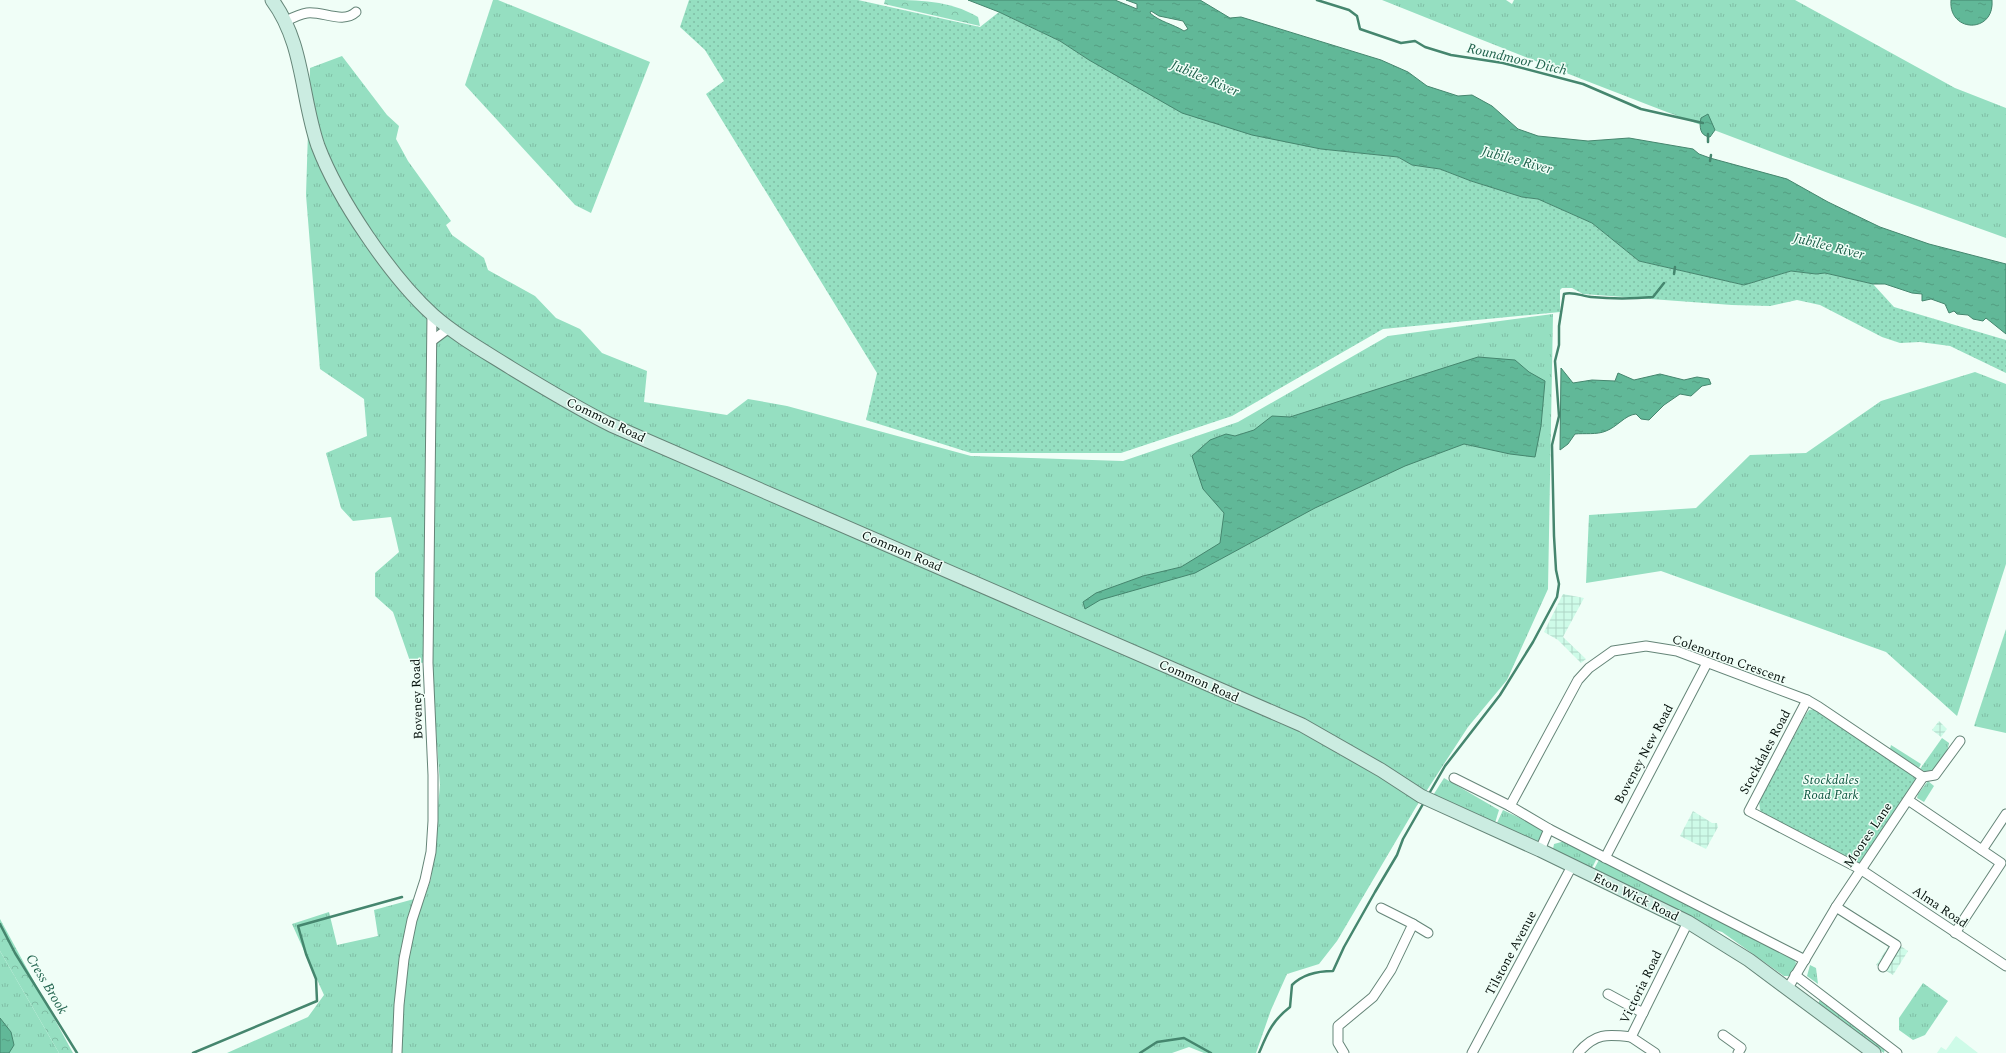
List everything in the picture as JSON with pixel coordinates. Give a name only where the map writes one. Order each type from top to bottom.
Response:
[{"type":"main road","name":"Common Road","points":[[272,0],[286,21],[296,49],[311,122],[318,145],[331,175],[374,245],[398,278],[432,314],[449,328],[554,394],[611,425],[1302,725],[1381,770]]},
{"type":"main road","name":"Eton Wick Road","points":[[1381,770],[1421,796],[1540,850],[1688,922],[1750,960],[1874,1053]]},
{"type":"street","points":[[286,21],[307,13],[341,17],[351,16],[356,12]]},
{"type":"street","name":"Boveney Road","points":[[397,1053],[399,1005],[404,958],[412,920],[425,880],[431,852],[433,820],[433,774],[428,663],[433,340],[432,314]]},
{"type":"street","points":[[433,340],[449,328]]},
{"type":"street","name":"Colenorton Crescent","points":[[1512,803],[1578,680],[1589,668],[1613,651],[1646,646],[1677,651],[1807,700],[1923,777]]},
{"type":"street","name":"Boveney New Road","points":[[1605,858],[1707,663]]},
{"type":"street","name":"Stockdales Road","points":[[1807,700],[1749,811],[1860,869]]},
{"type":"street","points":[[1923,777],[1935,775],[1960,741]]},
{"type":"street","name":"Moores Lane","points":[[1788,988],[1860,869],[1923,777]]},
{"type":"street","points":[[1454,778],[1512,803],[1549,829],[1805,960]]},
{"type":"street","points":[[1908,800],[2001,863],[1955,933]]},
{"type":"street","points":[[1982,850],[2006,814]]},
{"type":"street","points":[[1540,850],[1549,829]]},
{"type":"street","name":"Tilstone Avenue","points":[[1472,1053],[1572,866]]},
{"type":"street","name":"Alma Road","points":[[1860,869],[2006,966]]},
{"type":"street","points":[[1836,907],[1896,946],[1883,967]]},
{"type":"street","points":[[1381,908],[1413,924],[1428,934]]},
{"type":"street","name":"Victoria Road","points":[[1655,1053],[1631,1037],[1688,922]]},
{"type":"street","points":[[1344,1053],[1338,1043],[1338,1026],[1373,997],[1391,970],[1413,924]]},
{"type":"street","points":[[1795,975],[1897,1053]]},
{"type":"street","points":[[1608,994],[1644,1013]]},
{"type":"street","points":[[1578,1053],[1587,1042],[1607,1034],[1631,1037]]},
{"type":"street","points":[[1723,1035],[1741,1048],[1738,1053]]},
{"type":"shaded area","points":[[1563,594],[1584,598],[1563,637],[1586,659],[1581,663],[1558,640],[1544,632]]},
{"type":"shaded area","points":[[1939,721],[1947,729],[1941,737],[1932,730]]},
{"type":"shaded area","points":[[1693,811],[1712,823],[1717,823],[1718,827],[1706,849],[1680,836]]},
{"type":"shaded area","points":[[1851,912],[1908,951],[1893,975],[1876,965],[1890,944]]},
{"type":"shaded area","points":[[1956,1036],[1978,1053],[1937,1053],[1941,1047],[1946,1050]]},
{"type":"green space","points":[[493,0],[498,0],[650,62],[591,213],[575,205],[465,85]]},
{"type":"green space","points":[[689,0],[858,0],[980,27],[999,12],[1060,41],[1089,60],[1110,71],[1321,149],[1398,157],[1412,165],[1440,169],[1471,181],[1522,197],[1538,199],[1592,223],[1639,261],[1744,285],[1791,271],[1816,274],[1825,273],[1873,284],[1894,307],[2006,340],[2006,373],[1950,346],[1920,342],[1900,343],[1882,337],[1820,305],[1797,300],[1770,306],[1732,305],[1583,294],[1572,288],[1562,288],[1560,290],[1560,312],[1383,329],[1232,416],[1121,453],[971,453],[866,420],[877,373],[706,94],[724,81],[705,50],[680,27]]},
{"type":"green space","points":[[885,0],[933,2],[956,7],[978,17],[980,26],[884,4]]},
{"type":"green space","points":[[1382,0],[1506,0],[1512,4],[1514,0],[1795,0],[1955,88],[2006,108],[2006,238],[1693,122]]},
{"type":"green space","points":[[342,56],[387,115],[399,126],[396,139],[408,161],[451,221],[446,225],[452,235],[484,258],[488,270],[535,296],[556,318],[580,329],[602,353],[647,371],[644,402],[727,415],[748,399],[787,406],[971,456],[1123,461],[1238,422],[1388,336],[1553,314],[1548,589],[1507,680],[1468,727],[1416,807],[1337,941],[1319,964],[1287,974],[1271,1010],[1256,1053],[1204,1053],[1189,1047],[1172,1053],[227,1053],[308,1017],[324,995],[292,924],[329,912],[337,945],[378,936],[374,910],[414,899],[423,902],[431,879],[440,785],[431,662],[411,664],[393,612],[375,596],[375,573],[399,552],[391,517],[353,521],[341,508],[326,453],[367,436],[364,399],[320,369],[306,195],[310,68]]},
{"type":"green space","points":[[1975,372],[2006,384],[2006,564],[1957,716],[1886,652],[1661,571],[1586,583],[1589,515],[1696,508],[1750,455],[1806,453],[1881,401]]},
{"type":"green space","points":[[2006,629],[2006,733],[1974,726]]},
{"type":"green space","name":"Stockdales Road Park","points":[[1814,709],[1914,774],[1917,779],[1860,864],[1856,864],[1764,816],[1760,810],[1759,801],[1806,714],[1809,710]]},
{"type":"green space","points":[[1942,738],[1949,743],[1944,765],[1928,773],[1920,769]]},
{"type":"green space","points":[[1891,745],[1921,764],[1919,768],[1890,749]]},
{"type":"green space","points":[[1444,778],[1499,810],[1495,823],[1432,797]]},
{"type":"green space","points":[[1928,781],[1934,786],[1924,802],[1917,798],[1918,794]]},
{"type":"green space","points":[[1503,810],[1547,831],[1543,840],[1534,842],[1496,825]]},
{"type":"green space","points":[[1565,841],[1597,858],[1591,870],[1556,853],[1553,849],[1554,844]]},
{"type":"green space","points":[[1600,858],[1793,957],[1796,963],[1794,972],[1789,976],[1784,976],[1722,932],[1706,927],[1593,871]]},
{"type":"green space","points":[[0,919],[73,1053],[59,1053],[0,951]]},
{"type":"green space","points":[[0,951],[59,1053],[0,1053]]},
{"type":"green space","points":[[1810,965],[1816,968],[1818,984],[1807,976]]},
{"type":"green space","points":[[1923,983],[1948,1001],[1925,1035],[1913,1040],[1899,1030],[1899,1018]]},
{"type":"green space","points":[[1819,1001],[1824,1001],[1885,1048],[1884,1053],[1872,1046],[1819,1004]]},
{"type":"water","name":"Jubilee River","points":[[968,0],[1115,0],[1137,9],[1137,4],[1126,0],[1200,0],[1230,18],[1241,17],[1381,60],[1408,72],[1427,86],[1458,96],[1472,95],[1492,106],[1518,129],[1538,136],[1588,141],[1629,138],[1693,149],[1699,154],[1710,158],[1787,179],[1828,202],[1880,227],[1929,244],[2006,264],[2006,334],[1986,318],[1983,321],[1973,319],[1968,315],[1957,314],[1954,311],[1949,313],[1945,304],[1931,299],[1922,301],[1922,294],[1912,293],[1885,284],[1873,284],[1825,273],[1816,274],[1791,271],[1744,285],[1639,261],[1592,223],[1538,199],[1522,197],[1471,181],[1440,169],[1412,165],[1398,157],[1321,149],[1252,135],[1182,113],[1089,60],[1060,41],[999,12]],"holes":[[[1151,11],[1159,16],[1183,21],[1188,29],[1184,31],[1158,19],[1150,13]]]},
{"type":"water","points":[[1951,0],[1992,0],[1991,11],[1986,19],[1980,24],[1972,25],[1963,23],[1957,19],[1952,11]]},
{"type":"water","points":[[1708,114],[1715,130],[1710,137],[1704,135],[1700,128],[1701,118]]},
{"type":"water","points":[[1478,357],[1515,360],[1529,372],[1545,381],[1541,426],[1535,457],[1510,454],[1464,444],[1405,466],[1315,508],[1195,573],[1100,600],[1085,609],[1083,602],[1096,593],[1143,576],[1181,567],[1220,543],[1224,513],[1203,489],[1192,456],[1210,440],[1226,434],[1235,436],[1254,430],[1272,416],[1290,417]]},
{"type":"water","points":[[1561,368],[1573,383],[1592,380],[1615,381],[1618,373],[1634,380],[1660,374],[1684,380],[1697,377],[1709,379],[1711,384],[1702,386],[1691,396],[1680,394],[1664,405],[1649,420],[1641,419],[1636,414],[1602,432],[1575,434],[1568,444],[1560,450]]},
{"type":"water","points":[[0,1018],[11,1032],[14,1045],[9,1053],[0,1053]]},
{"type":"waterway","name":"Roundmoor Ditch","points":[[1317,0],[1349,10],[1357,16],[1360,29],[1401,43],[1415,41],[1425,47],[1451,55],[1503,63],[1583,84],[1641,109],[1703,123]]},
{"type":"waterway","name":"Roundmoor Ditch","points":[[1708,134],[1708,142]]},
{"type":"waterway","points":[[1710,161],[1711,155]]},
{"type":"waterway","points":[[1674,274],[1675,267]]},
{"type":"waterway","points":[[1430,792],[1445,766],[1500,695],[1533,642],[1557,597],[1559,584],[1556,570],[1554,536],[1552,445],[1559,416],[1555,361],[1559,345],[1559,326],[1564,294],[1570,293],[1591,297],[1614,298],[1653,297],[1664,283]]},
{"type":"waterway","points":[[1259,1053],[1271,1027],[1290,1007],[1292,985],[1301,978],[1311,974],[1333,971],[1344,947],[1397,855],[1403,839],[1423,804]]},
{"type":"waterway","points":[[193,1053],[317,1001],[316,979],[306,954],[298,926],[402,897]]},
{"type":"waterway","name":"Cress Brook","points":[[0,924],[15,953],[77,1053]]},
{"type":"waterway","name":"Cress Brook","points":[[1140,1053],[1157,1042],[1184,1038],[1211,1053]]}]
